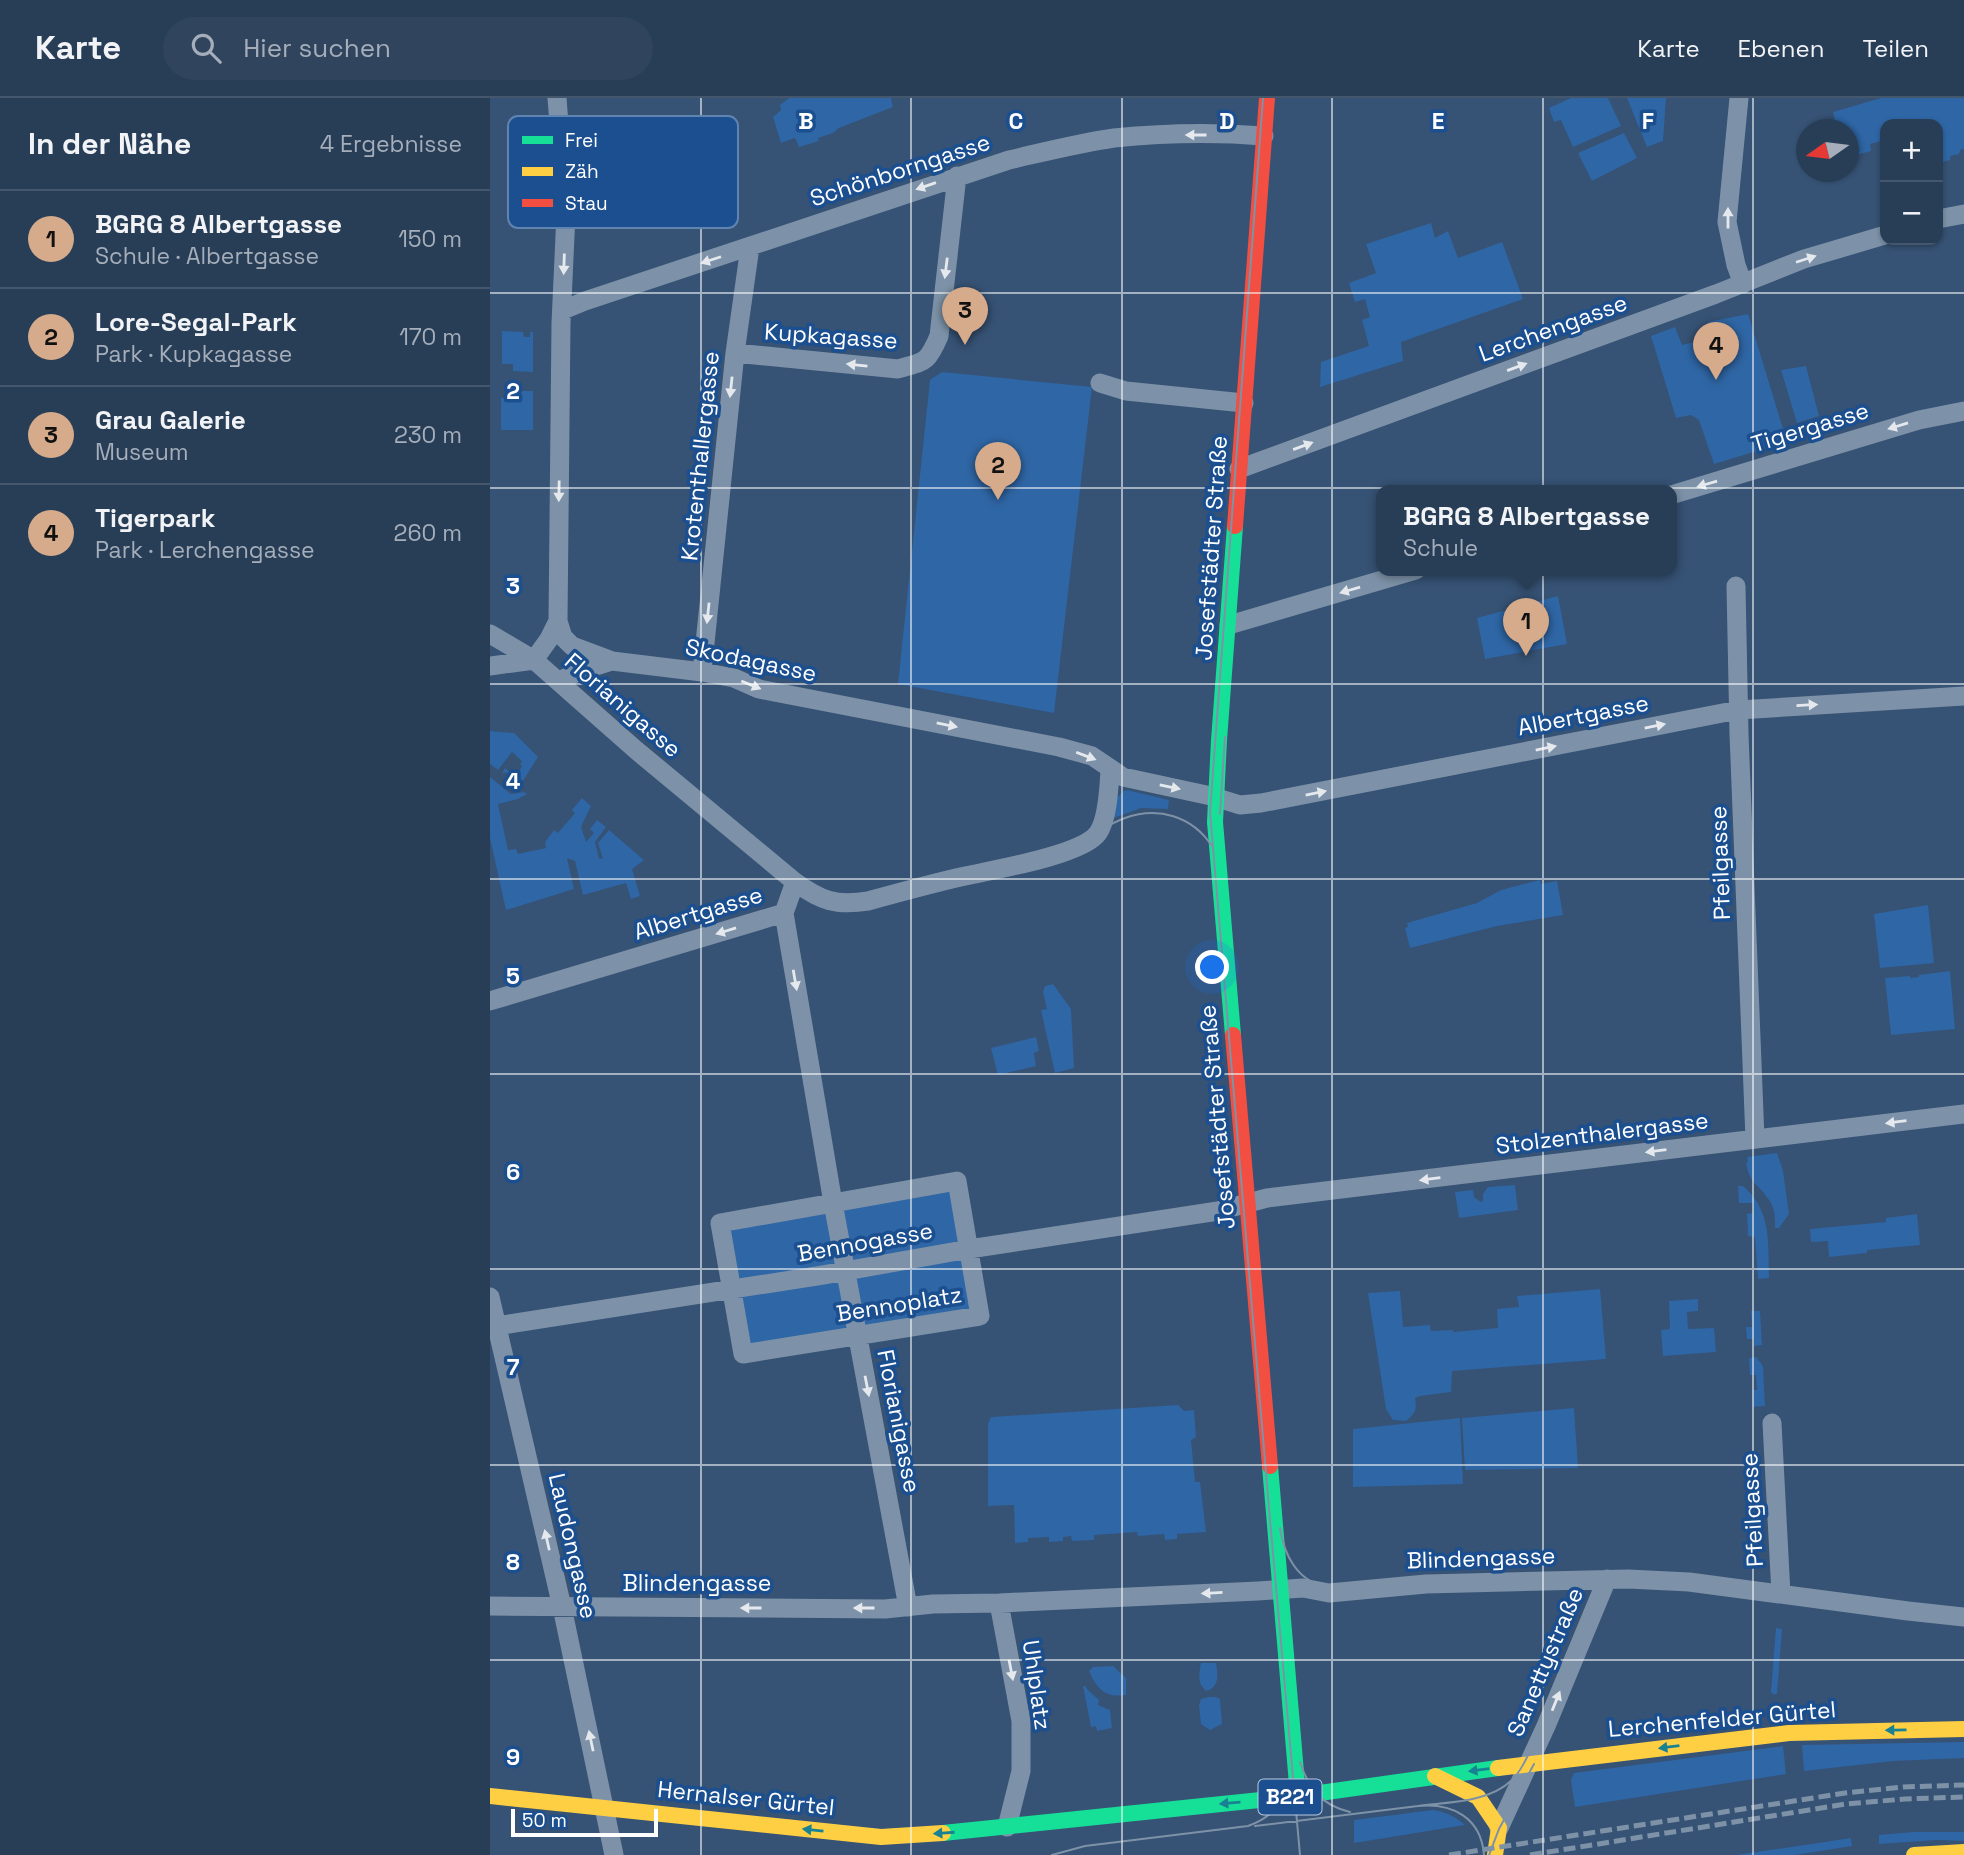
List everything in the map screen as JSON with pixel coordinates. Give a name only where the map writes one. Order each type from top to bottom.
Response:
[{"type":"street","name":"Florianigasse","points":[[557,98],[558,116]]},
{"type":"street","name":"Josefstädter Straße","points":[[1267,98],[1216,798],[1216,842],[1298,1796]]},
{"type":"street","points":[[1739,98],[1727,222],[1735,265],[1743,284]]},
{"type":"street","name":"Schönborngasse","points":[[563,310],[1009,160],[1114,138],[1169,134],[1264,136]]},
{"type":"street","name":"Kupkagasse","points":[[735,353],[898,369],[924,362],[939,336],[957,176]]},
{"type":"street","points":[[1943,218],[1964,214]]},
{"type":"street","name":"Florianigasse","points":[[566,228],[561,336],[558,621],[534,660],[636,750],[795,882]]},
{"type":"street","name":"Lerchengasse","points":[[1239,469],[1743,284],[1804,259],[1880,236]]},
{"type":"street","name":"Krotenthallergasse","points":[[702,672],[735,353],[750,247]]},
{"type":"street","points":[[1100,383],[1126,391],[1244,403]]},
{"type":"street","name":"Tigergasse","points":[[1677,493],[1919,419],[1964,411]]},
{"type":"street","points":[[1229,625],[1396,576]]},
{"type":"street","name":"Pfeilgasse","points":[[1736,586],[1738,710],[1755,1139]]},
{"type":"street","name":"Skodagasse","points":[[558,621],[563,637],[572,646],[612,661],[734,678],[759,689],[1059,747],[1092,756],[1117,774]]},
{"type":"street","points":[[490,634],[534,660]]},
{"type":"street","points":[[490,666],[534,660]]},
{"type":"street","name":"Skodagasse","points":[[559,681],[612,661]]},
{"type":"street","name":"Albertgasse","points":[[1117,774],[1240,805],[1738,710],[1964,696]]},
{"type":"street","points":[[795,882],[820,898],[835,903],[855,903],[1046,857],[1082,844],[1098,834],[1117,774]]},
{"type":"street","name":"Albertgasse","points":[[490,1001],[783,913],[795,882]]},
{"type":"street","name":"Florianigasse","points":[[783,913],[833,1203],[908,1607]]},
{"type":"street","name":"Stolzenthalergasse","points":[[1247,1203],[1964,1114]]},
{"type":"street","name":"Bennoplatz","points":[[957,1181],[981,1316],[743,1354],[720,1223],[833,1203],[957,1181]]},
{"type":"street","name":"Bennogasse","points":[[494,1327],[1226,1210],[1247,1203]]},
{"type":"street","name":"Laudongasse","points":[[490,1297],[494,1327],[562,1607],[605,1807]]},
{"type":"street","name":"Pfeilgasse","points":[[1772,1423],[1781,1594]]},
{"type":"street","name":"Blindengasse","points":[[999,1603],[1303,1588],[1329,1593],[1426,1584],[1607,1579],[1689,1582],[1964,1617]]},
{"type":"street","name":"Sanettystraße","points":[[1528,1764],[1607,1579]]},
{"type":"street","points":[[908,1607],[999,1603]]},
{"type":"street","name":"Uhlplatz","points":[[999,1603],[1021,1721],[1021,1771],[1007,1827]]},
{"type":"street","name":"Blindengasse","points":[[490,1606],[908,1607]]},
{"type":"street","name":"Lerchenfelder Gürtel","points":[[1007,1827],[1298,1796],[1435,1776],[1789,1732],[1964,1729]]},
{"type":"street","points":[[1495,1855],[1499,1828],[1528,1764]]},
{"type":"street","points":[[1435,1776],[1478,1797],[1499,1828]]},
{"type":"street","name":"Hernalser Gürtel","points":[[490,1796],[881,1837],[1007,1827]]},
{"type":"street","points":[[605,1807],[614,1855]]},
{"type":"street","points":[[993,1846],[1007,1827]]},
{"type":"street","points":[[1914,1855],[1964,1852]]},
{"type":"shaded area","points":[[789,98],[891,98],[893,107],[839,128],[818,138],[819,141],[799,147],[795,138],[781,143],[773,117],[781,110],[780,105]]},
{"type":"shaded area","points":[[1571,98],[1608,98],[1621,126],[1573,147],[1561,120],[1554,122],[1549,108]]},
{"type":"shaded area","points":[[1627,98],[1666,98],[1663,141],[1647,147]]},
{"type":"shaded area","points":[[1881,98],[1964,98],[1964,149],[1961,149],[1959,154],[1950,156],[1950,160],[1943,162],[1943,119],[1880,119],[1880,141],[1870,144],[1871,151],[1859,154],[1859,119],[1835,119],[1833,112]]},
{"type":"shaded area","points":[[1624,133],[1637,158],[1592,181],[1578,153]]},
{"type":"shaded area","points":[[1431,223],[1435,238],[1448,231],[1458,258],[1502,242],[1523,299],[1401,342],[1403,361],[1320,387],[1321,362],[1369,346],[1362,320],[1370,317],[1365,299],[1355,302],[1349,283],[1376,273],[1366,244]]},
{"type":"shaded area","points":[[1748,314],[1787,442],[1714,464],[1699,420],[1691,415],[1676,418],[1651,336],[1675,327],[1682,345],[1712,338],[1708,322]]},
{"type":"shaded area","points":[[502,331],[523,332],[524,337],[530,337],[530,332],[533,332],[533,372],[513,371],[513,364],[502,364]]},
{"type":"shaded area","points":[[1806,366],[1819,416],[1797,423],[1781,370]]},
{"type":"shaded area","points":[[942,372],[1092,387],[1054,713],[898,684],[930,380]]},
{"type":"shaded area","points":[[513,391],[533,391],[533,430],[501,430],[501,398],[512,398]]},
{"type":"shaded area","points":[[1558,596],[1567,644],[1485,659],[1477,618]]},
{"type":"shaded area","points":[[490,731],[514,733],[538,757],[521,784],[506,772],[502,774],[505,768],[511,773],[519,771],[522,766],[522,761],[512,752],[498,770],[490,764]]},
{"type":"shaded area","points":[[490,777],[511,794],[527,794],[498,804],[508,850],[516,849],[518,854],[546,848],[545,842],[554,830],[558,833],[575,813],[572,810],[582,798],[591,806],[581,827],[586,842],[594,833],[590,829],[597,820],[606,827],[595,842],[599,858],[603,859],[598,843],[609,830],[644,860],[632,869],[640,896],[631,899],[626,883],[583,895],[575,861],[567,858],[574,889],[506,910],[490,838]]},
{"type":"shaded area","points":[[1127,790],[1169,800],[1168,809],[1141,808],[1111,819],[1117,798]]},
{"type":"shaded area","points":[[1540,880],[1541,884],[1557,881],[1563,915],[1497,926],[1410,948],[1405,928],[1408,927],[1407,923],[1477,903],[1501,890]]},
{"type":"shaded area","points":[[1928,905],[1934,963],[1880,968],[1874,914]]},
{"type":"shaded area","points":[[1950,971],[1955,1029],[1891,1035],[1885,978],[1910,978]]},
{"type":"shaded area","points":[[1053,984],[1071,1009],[1074,1068],[1055,1073],[1041,1010],[1047,1009],[1043,992],[1045,986]]},
{"type":"shaded area","points":[[1036,1037],[1039,1051],[1034,1053],[1036,1066],[998,1075],[991,1048]]},
{"type":"shaded area","points":[[1777,1153],[1783,1171],[1789,1214],[1779,1228],[1775,1228],[1772,1206],[1752,1180],[1746,1163],[1747,1157]]},
{"type":"shaded area","points":[[957,1181],[980,1316],[743,1354],[720,1223]]},
{"type":"shaded area","points":[[1515,1185],[1518,1210],[1459,1218],[1455,1192],[1473,1190],[1474,1197],[1481,1202],[1488,1187]]},
{"type":"shaded area","points":[[1738,1186],[1743,1186],[1752,1196],[1764,1217],[1768,1240],[1769,1278],[1758,1279],[1755,1237],[1748,1236],[1747,1214],[1753,1213],[1753,1203],[1739,1203]]},
{"type":"shaded area","points":[[1917,1214],[1920,1245],[1829,1257],[1828,1241],[1811,1242],[1810,1229],[1886,1222],[1886,1218]]},
{"type":"shaded area","points":[[1600,1289],[1606,1359],[1452,1371],[1451,1392],[1415,1398],[1415,1411],[1406,1421],[1393,1420],[1386,1409],[1368,1293],[1400,1291],[1403,1327],[1430,1325],[1431,1331],[1453,1332],[1498,1328],[1497,1309],[1519,1307],[1517,1296]]},
{"type":"shaded area","points":[[1698,1299],[1698,1311],[1687,1312],[1688,1329],[1714,1328],[1716,1352],[1663,1356],[1661,1330],[1670,1329],[1669,1301]]},
{"type":"shaded area","points":[[1751,1311],[1760,1311],[1762,1345],[1754,1346],[1754,1339],[1747,1339],[1746,1327],[1752,1327]]},
{"type":"shaded area","points":[[1756,1357],[1763,1366],[1765,1406],[1753,1407],[1752,1390],[1757,1390],[1756,1375],[1750,1375],[1749,1358]]},
{"type":"shaded area","points":[[1178,1405],[1184,1411],[1194,1410],[1196,1437],[1191,1440],[1195,1482],[1200,1482],[1206,1532],[1177,1534],[1177,1539],[1165,1540],[1164,1534],[1138,1536],[1137,1532],[1094,1535],[1094,1540],[1072,1541],[1071,1536],[1063,1537],[1063,1541],[1049,1542],[1049,1537],[1028,1538],[1028,1542],[1015,1543],[1014,1505],[988,1506],[988,1424],[991,1417]]},
{"type":"shaded area","points":[[1574,1408],[1578,1468],[1465,1470],[1462,1418]]},
{"type":"shaded area","points":[[1460,1418],[1463,1484],[1353,1487],[1353,1429]]},
{"type":"shaded area","points":[[1776,1628],[1782,1629],[1777,1694],[1773,1694],[1771,1692]]},
{"type":"shaded area","points":[[1201,1663],[1216,1663],[1216,1683],[1206,1691],[1200,1682]]},
{"type":"shaded area","points":[[1113,1666],[1126,1678],[1126,1695],[1112,1695],[1103,1691],[1089,1671],[1093,1667]]},
{"type":"shaded area","points":[[1083,1686],[1099,1700],[1098,1705],[1110,1710],[1112,1728],[1097,1731],[1096,1726],[1091,1727]]},
{"type":"shaded area","points":[[1201,1699],[1220,1699],[1222,1724],[1210,1730],[1201,1724],[1199,1705]]},
{"type":"shaded area","points":[[1964,1742],[1964,1758],[1893,1761],[1804,1771],[1802,1745]]},
{"type":"shaded area","points":[[1783,1746],[1786,1774],[1575,1807],[1571,1780],[1574,1773]]},
{"type":"shaded area","points":[[1433,1810],[1450,1815],[1465,1825],[1354,1843],[1354,1820]]},
{"type":"shaded area","points":[[1964,1832],[1964,1841],[1879,1844],[1879,1835]]},
{"type":"shaded area","points":[[1851,1838],[1852,1846],[1795,1855],[1737,1855]]},
{"type":"tram line","points":[[1263,98],[1210,812],[1300,1855]]},
{"type":"tram line","points":[[490,629],[544,664],[639,748],[790,873],[829,896],[859,899],[1043,853],[1080,840],[1119,820],[1150,813],[1173,816],[1184,821],[1195,827],[1212,846]]},
{"type":"tram line","points":[[1220,814],[1225,737]]},
{"type":"tram line","points":[[1280,1528],[1285,1548],[1294,1565],[1307,1579],[1325,1587],[1353,1588],[1404,1581],[1482,1577],[1655,1577],[1744,1584],[1964,1612]]},
{"type":"tram line","points":[[1418,1806],[1480,1797],[1502,1788],[1512,1780],[1522,1767],[1534,1742],[1584,1617],[1603,1594],[1629,1579]]},
{"type":"tram line","points":[[1300,1762],[1312,1788],[1331,1805],[1350,1812]]},
{"type":"tram line","points":[[1489,1855],[1499,1829],[1534,1764]]},
{"type":"tram line","points":[[1052,1855],[1085,1846],[1248,1826],[1275,1809],[1290,1780]]},
{"type":"tram line","points":[[1255,1826],[1418,1806],[1442,1807],[1463,1815],[1471,1822],[1482,1842],[1484,1855]]},
{"type":"railway","points":[[1449,1855],[1845,1793],[1964,1785]]},
{"type":"railway","points":[[1530,1855],[1846,1804],[1964,1797]]},
{"type":"traffic: fast","points":[[1233,1035],[1215,822],[1235,526]]},
{"type":"traffic: fast","points":[[1270,1466],[1298,1796]]},
{"type":"traffic: fast","points":[[943,1833],[1298,1796],[1498,1768]]},
{"type":"traffic: slow","points":[[1498,1768],[1789,1733],[1964,1729]]},
{"type":"traffic: slow","points":[[1435,1776],[1478,1797],[1499,1828],[1495,1855]]},
{"type":"traffic: slow","points":[[490,1796],[881,1837],[943,1833]]},
{"type":"traffic: slow","points":[[1914,1855],[1964,1852]]},
{"type":"traffic: jam","points":[[1235,526],[1267,98]]},
{"type":"traffic: jam","points":[[1233,1035],[1270,1466]]},
{"type":"place","name":"Grau Galerie","points":[[965,345]]},
{"type":"place","name":"Tigerpark","points":[[1716,380]]},
{"type":"place","name":"Lore-Segal-Park","points":[[998,500]]},
{"type":"place","name":"BGRG 8 Albertgasse","points":[[1526,656]]}]
